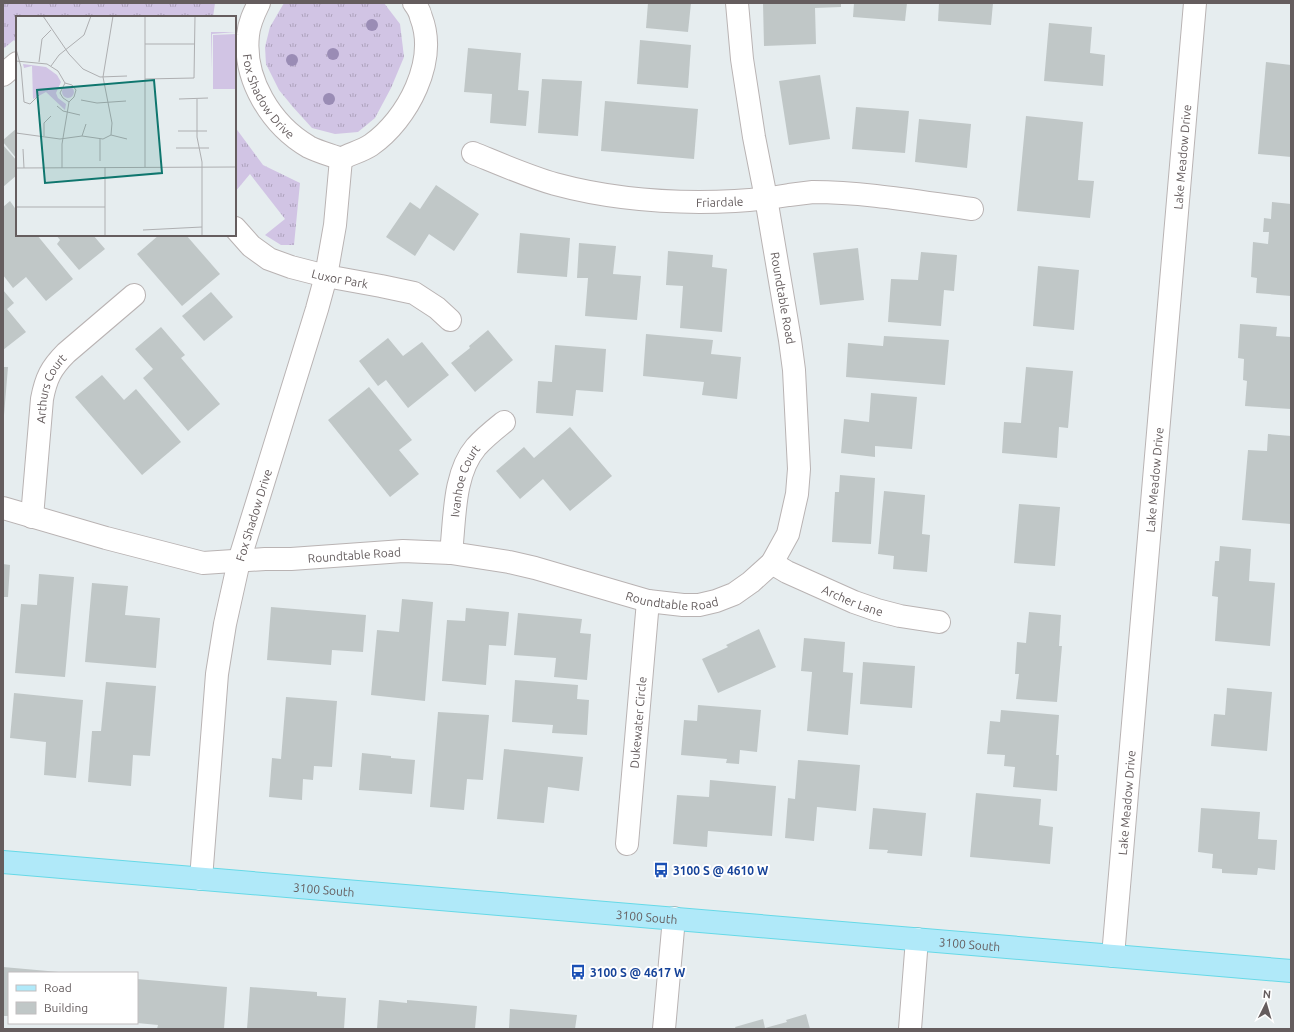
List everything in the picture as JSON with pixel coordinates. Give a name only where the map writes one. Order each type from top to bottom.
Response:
[{"type":"main road","name":"3100 South","points":[[3,862],[1291,971]]},
{"type":"street","name":"Fox Shadow Drive","points":[[201,878],[217,674],[225,624],[239,561],[326,276],[335,225],[341,159],[310,147],[291,134],[276,118],[255,85],[247,51],[248,34],[252,16],[259,3]]},
{"type":"street","points":[[341,159],[370,146],[401,116],[412,98],[420,78],[425,58],[425,37],[422,17],[414,3]]},
{"type":"street","name":"Roundtable Road","points":[[3,508],[106,538],[202,563],[291,559],[403,551],[451,553],[509,562],[535,568],[648,601],[683,606],[699,605],[716,601],[734,594],[751,582],[772,563],[788,534],[796,500],[799,469],[793,363],[766,198],[754,137],[742,59],[737,3]]},
{"type":"street","name":"Lake Meadow Drive","points":[[1112,956],[1195,3]]},
{"type":"street","points":[[3,75],[16,64]]},
{"type":"street","name":"Friardale","points":[[473,153],[554,184],[614,196],[646,200],[677,202],[735,201],[811,192],[855,194],[972,209]]},
{"type":"street","name":"Luxor Park","points":[[236,229],[251,246],[269,259],[291,267],[326,276],[414,293],[437,308],[450,320]]},
{"type":"street","name":"Arthurs Court","points":[[32,516],[42,399],[49,374],[56,363],[66,353],[134,295]]},
{"type":"street","name":"Ivanhoe Court","points":[[451,553],[461,473],[476,447],[504,422]]},
{"type":"street","name":"Archer Lane","points":[[772,563],[787,572],[854,602],[900,616],[939,622]]},
{"type":"street","name":"Dukewater Circle","points":[[627,844],[648,601]]},
{"type":"street","points":[[664,1029],[674,918]]},
{"type":"street","points":[[910,1029],[917,939]]},
{"type":"green space","points":[[3,3],[215,3],[213,16],[16,16],[16,43],[14,40],[3,49]]},
{"type":"green space","points":[[284,3],[384,3],[400,24],[404,57],[391,88],[375,118],[358,132],[335,134],[312,128],[279,90],[266,64],[265,47],[270,27]]},
{"type":"green space","points":[[236,128],[263,165],[300,183],[294,245],[281,245],[265,235],[285,219],[250,174],[236,191]]},
{"type":"building","points":[[648,3],[691,3],[688,32],[646,28]]},
{"type":"building","points":[[763,3],[841,3],[841,7],[815,8],[816,44],[764,46]]},
{"type":"building","points":[[854,3],[907,3],[905,21],[853,17]]},
{"type":"building","points":[[939,3],[993,3],[991,25],[938,21]]},
{"type":"building","points":[[1049,23],[1092,27],[1090,53],[1105,55],[1103,86],[1044,81]]},
{"type":"building","points":[[640,40],[691,45],[688,88],[637,84]]},
{"type":"building","points":[[468,48],[521,53],[518,90],[529,91],[526,126],[490,123],[492,94],[464,92]]},
{"type":"building","points":[[1266,62],[1291,65],[1291,157],[1258,154]]},
{"type":"building","points":[[820,75],[830,139],[789,145],[779,81]]},
{"type":"building","points":[[542,79],[582,81],[578,136],[538,133]]},
{"type":"building","points":[[605,101],[698,109],[694,159],[601,151]]},
{"type":"building","points":[[856,107],[909,111],[905,153],[852,149]]},
{"type":"building","points":[[1026,116],[1083,122],[1078,180],[1094,181],[1090,218],[1017,211]]},
{"type":"building","points":[[919,119],[971,124],[967,168],[915,162]]},
{"type":"building","points":[[16,129],[16,158],[3,142],[3,140]]},
{"type":"building","points":[[3,145],[16,160],[16,176],[3,187]]},
{"type":"building","points":[[436,185],[479,214],[454,251],[429,234],[415,256],[386,237],[410,202],[420,209]]},
{"type":"building","points":[[10,201],[16,210],[16,236],[38,236],[73,279],[46,301],[26,277],[13,288],[3,275],[3,207]]},
{"type":"building","points":[[1272,202],[1291,204],[1291,296],[1256,293],[1257,278],[1251,277],[1253,242],[1268,244],[1269,232],[1263,232],[1264,218],[1271,219]]},
{"type":"building","points":[[520,233],[570,238],[567,277],[517,273]]},
{"type":"building","points":[[57,236],[94,236],[105,249],[79,270],[57,244],[60,240]]},
{"type":"building","points":[[158,236],[187,236],[220,274],[182,306],[137,254]]},
{"type":"building","points":[[579,243],[616,246],[613,274],[641,276],[637,320],[585,316],[588,278],[577,278]]},
{"type":"building","points":[[858,248],[864,300],[820,305],[813,253]]},
{"type":"building","points":[[668,251],[713,255],[712,267],[727,269],[722,332],[680,328],[683,286],[666,285]]},
{"type":"building","points":[[921,252],[957,255],[954,291],[944,290],[941,326],[888,322],[891,279],[918,280]]},
{"type":"building","points":[[1038,266],[1079,270],[1074,330],[1033,326]]},
{"type":"building","points":[[3,290],[14,303],[7,309],[26,332],[3,350]]},
{"type":"building","points":[[211,292],[233,317],[204,341],[182,316]]},
{"type":"building","points":[[1240,324],[1277,327],[1276,336],[1291,337],[1291,409],[1245,406],[1247,381],[1243,380],[1244,359],[1238,358]]},
{"type":"building","points":[[161,327],[185,355],[181,358],[220,404],[188,431],[143,378],[153,369],[135,349]]},
{"type":"building","points":[[488,330],[513,360],[475,392],[451,363],[470,348],[469,346]]},
{"type":"building","points":[[646,334],[713,340],[711,354],[741,357],[737,399],[702,395],[704,382],[643,376]]},
{"type":"building","points":[[884,336],[949,340],[945,385],[846,377],[848,343],[883,346]]},
{"type":"building","points":[[388,338],[403,356],[422,342],[449,375],[408,408],[386,380],[378,386],[359,361]]},
{"type":"building","points":[[555,345],[606,349],[603,392],[576,390],[573,416],[536,413],[538,381],[552,382]]},
{"type":"building","points":[[3,367],[8,367],[4,415],[3,414]]},
{"type":"building","points":[[1026,367],[1073,371],[1068,428],[1059,427],[1057,458],[1002,453],[1004,422],[1021,423]]},
{"type":"building","points":[[102,375],[124,400],[136,389],[181,442],[142,475],[75,397]]},
{"type":"building","points":[[369,387],[412,440],[399,450],[419,474],[390,497],[328,420]]},
{"type":"building","points":[[871,393],[917,397],[912,449],[875,446],[875,457],[841,453],[844,419],[869,422]]},
{"type":"building","points":[[570,427],[612,476],[570,511],[543,479],[520,499],[496,471],[524,447],[534,458]]},
{"type":"building","points":[[1268,434],[1291,436],[1291,524],[1242,520],[1248,450],[1267,451]]},
{"type":"building","points":[[840,475],[875,478],[871,544],[832,542],[835,492],[839,492]]},
{"type":"building","points":[[884,491],[925,495],[922,534],[930,535],[927,572],[893,569],[894,556],[878,554]]},
{"type":"building","points":[[1019,504],[1060,507],[1055,566],[1014,563]]},
{"type":"building","points":[[1220,546],[1251,549],[1249,581],[1275,583],[1270,646],[1215,641],[1218,597],[1212,596],[1215,561],[1219,561]]},
{"type":"building","points":[[3,564],[10,565],[8,597],[3,597]]},
{"type":"building","points":[[39,574],[74,577],[65,677],[15,673],[21,604],[37,605]]},
{"type":"building","points":[[92,583],[128,586],[125,615],[160,618],[156,668],[85,662]]},
{"type":"building","points":[[402,599],[433,602],[425,701],[371,695],[377,630],[399,632]]},
{"type":"building","points":[[271,607],[366,615],[363,652],[332,650],[331,665],[267,660]]},
{"type":"building","points":[[466,608],[509,612],[506,646],[489,645],[486,685],[442,681],[447,620],[465,621]]},
{"type":"building","points":[[1029,612],[1061,615],[1059,646],[1062,646],[1057,702],[1016,699],[1019,674],[1015,674],[1017,642],[1026,643]]},
{"type":"building","points":[[518,613],[582,619],[580,633],[591,634],[587,680],[554,677],[556,658],[514,655]]},
{"type":"building","points":[[759,629],[776,667],[718,693],[702,659],[728,647],[726,645]]},
{"type":"building","points":[[804,638],[845,642],[843,672],[853,673],[848,735],[807,731],[812,672],[801,671]]},
{"type":"building","points":[[863,662],[915,666],[912,708],[860,704]]},
{"type":"building","points":[[515,680],[578,685],[577,699],[589,700],[587,735],[552,733],[553,725],[512,722]]},
{"type":"building","points":[[106,682],[156,686],[150,756],[133,755],[131,786],[88,782],[92,731],[101,731]]},
{"type":"building","points":[[1227,688],[1272,692],[1267,751],[1211,746],[1214,714],[1225,715]]},
{"type":"building","points":[[14,693],[83,700],[76,778],[44,775],[46,742],[10,738]]},
{"type":"building","points":[[286,697],[337,701],[332,767],[314,766],[313,780],[303,779],[302,800],[269,797],[272,758],[281,759]]},
{"type":"building","points":[[698,705],[761,710],[757,752],[740,750],[739,764],[726,763],[727,759],[681,755],[684,720],[697,721]]},
{"type":"building","points":[[1001,710],[1059,715],[1056,755],[1059,755],[1057,791],[1013,787],[1015,767],[1004,766],[1005,755],[987,754],[990,721],[1000,722]]},
{"type":"building","points":[[438,712],[489,715],[483,780],[467,779],[464,810],[430,807]]},
{"type":"building","points":[[504,749],[583,757],[579,791],[548,787],[544,823],[497,819]]},
{"type":"building","points":[[362,753],[415,760],[412,794],[359,790]]},
{"type":"building","points":[[798,760],[860,765],[856,811],[817,807],[814,841],[785,838],[788,798],[795,799]]},
{"type":"building","points":[[710,780],[776,786],[772,836],[708,831],[707,847],[673,844],[677,795],[709,797]]},
{"type":"building","points":[[976,793],[1041,799],[1039,825],[1053,827],[1050,864],[970,857]]},
{"type":"building","points":[[873,808],[926,813],[922,856],[887,853],[888,850],[869,849]]},
{"type":"building","points":[[1201,808],[1260,812],[1258,839],[1277,840],[1275,870],[1258,868],[1257,875],[1222,873],[1222,869],[1212,868],[1213,854],[1198,852]]},
{"type":"building","points":[[3,967],[59,972],[8,972],[8,1016],[3,1016]]},
{"type":"building","points":[[138,979],[227,987],[224,1029],[157,1029],[158,1025],[138,1023]]},
{"type":"building","points":[[250,987],[317,992],[317,996],[346,998],[344,1029],[247,1029]]},
{"type":"building","points":[[379,1000],[407,1003],[407,1000],[477,1006],[475,1029],[377,1029]]},
{"type":"building","points":[[510,1009],[577,1015],[575,1029],[509,1029]]},
{"type":"building","points":[[806,1014],[810,1029],[736,1029],[735,1027],[763,1019],[765,1028],[787,1022],[786,1020]]},
{"type":"place","name":"3100 S @ 4610 W","points":[[661,870]]},
{"type":"place","name":"3100 S @ 4617 W","points":[[578,972]]}]
